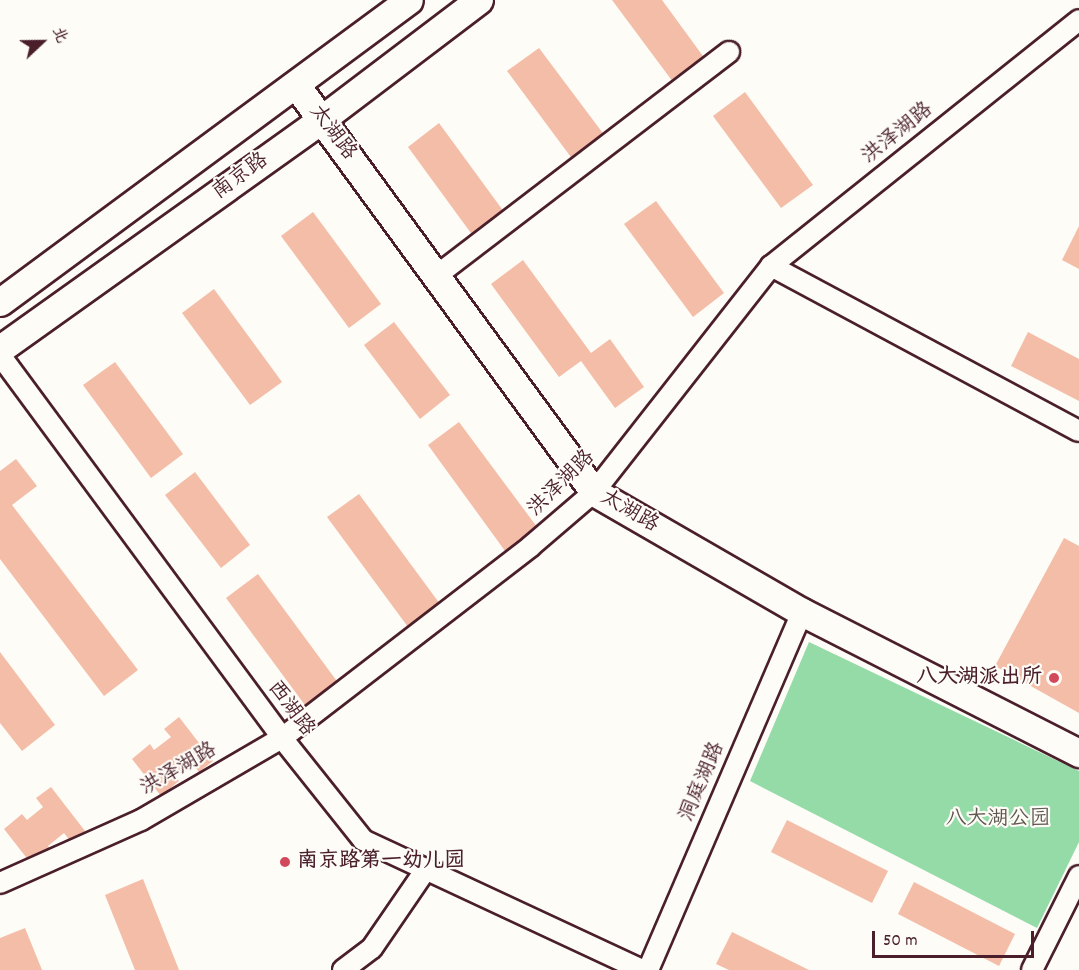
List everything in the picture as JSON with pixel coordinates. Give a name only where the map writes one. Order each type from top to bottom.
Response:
[{"type":"main road","name":"南京路","points":[[0,302],[409,0]]},
{"type":"main road","name":"南京路","points":[[0,349],[322,119],[479,0]]},
{"type":"main road","name":"太湖路","points":[[296,85],[594,492],[802,612],[1079,753]]},
{"type":"street","name":"洪泽湖路","points":[[0,883],[141,820],[282,738],[531,546],[594,492],[771,266],[1079,20]]},
{"type":"street","points":[[436,276],[729,52]]},
{"type":"street","points":[[771,266],[1079,431]]},
{"type":"street","name":"西湖路","points":[[0,355],[282,738],[363,840],[642,970]]},
{"type":"street","name":"洞庭湖路","points":[[648,970],[802,612]]},
{"type":"street","points":[[343,970],[372,948],[426,869]]},
{"type":"street","points":[[1032,970],[1079,876]]},
{"type":"green space","name":"八大湖公园","points":[[809,642],[1079,771],[1079,842],[1037,928],[750,781]]},
{"type":"building","points":[[612,0],[662,0],[708,63],[676,86]]},
{"type":"building","points":[[539,48],[608,140],[576,164],[507,71]]},
{"type":"building","points":[[745,92],[813,185],[781,208],[713,116]]},
{"type":"building","points":[[439,123],[507,216],[476,240],[408,147]]},
{"type":"building","points":[[656,201],[724,293],[693,317],[624,224]]},
{"type":"building","points":[[313,212],[381,304],[349,328],[281,236]]},
{"type":"building","points":[[1079,226],[1079,269],[1062,260]]},
{"type":"building","points":[[523,260],[591,353],[610,339],[644,387],[615,408],[581,361],[559,377],[491,284]]},
{"type":"building","points":[[214,289],[282,382],[250,405],[182,313]]},
{"type":"building","points":[[394,322],[450,395],[420,419],[364,345]]},
{"type":"building","points":[[1028,332],[1079,359],[1079,401],[1011,366]]},
{"type":"building","points":[[115,362],[183,454],[151,478],[83,385]]},
{"type":"building","points":[[459,422],[540,531],[508,555],[428,445]]},
{"type":"building","points":[[16,459],[37,486],[12,505],[138,670],[104,696],[0,559],[0,471]]},
{"type":"building","points":[[195,472],[250,545],[221,568],[165,495]]},
{"type":"building","points":[[359,494],[440,604],[408,627],[327,517]]},
{"type":"building","points":[[1064,538],[1079,546],[1079,713],[995,666]]},
{"type":"building","points":[[258,574],[339,684],[307,708],[226,598]]},
{"type":"building","points":[[0,652],[55,725],[22,751],[0,723]]},
{"type":"building","points":[[179,717],[213,761],[199,772],[192,763],[175,776],[179,781],[161,796],[132,759],[150,744],[154,750],[171,737],[164,729]]},
{"type":"building","points":[[51,787],[85,831],[71,842],[64,833],[48,846],[52,851],[33,866],[4,829],[22,814],[27,820],[43,807],[36,798]]},
{"type":"building","points":[[787,820],[888,871],[872,903],[771,852]]},
{"type":"building","points":[[143,879],[179,970],[135,970],[105,895]]},
{"type":"building","points":[[914,882],[1015,934],[999,966],[898,914]]},
{"type":"building","points":[[25,928],[42,970],[0,970],[0,938]]},
{"type":"building","points":[[732,932],[809,970],[729,970],[716,964]]},
{"type":"place","name":"八大湖派出所","points":[[1054,678]]},
{"type":"place","name":"南京路第一幼儿园","points":[[285,862]]}]
